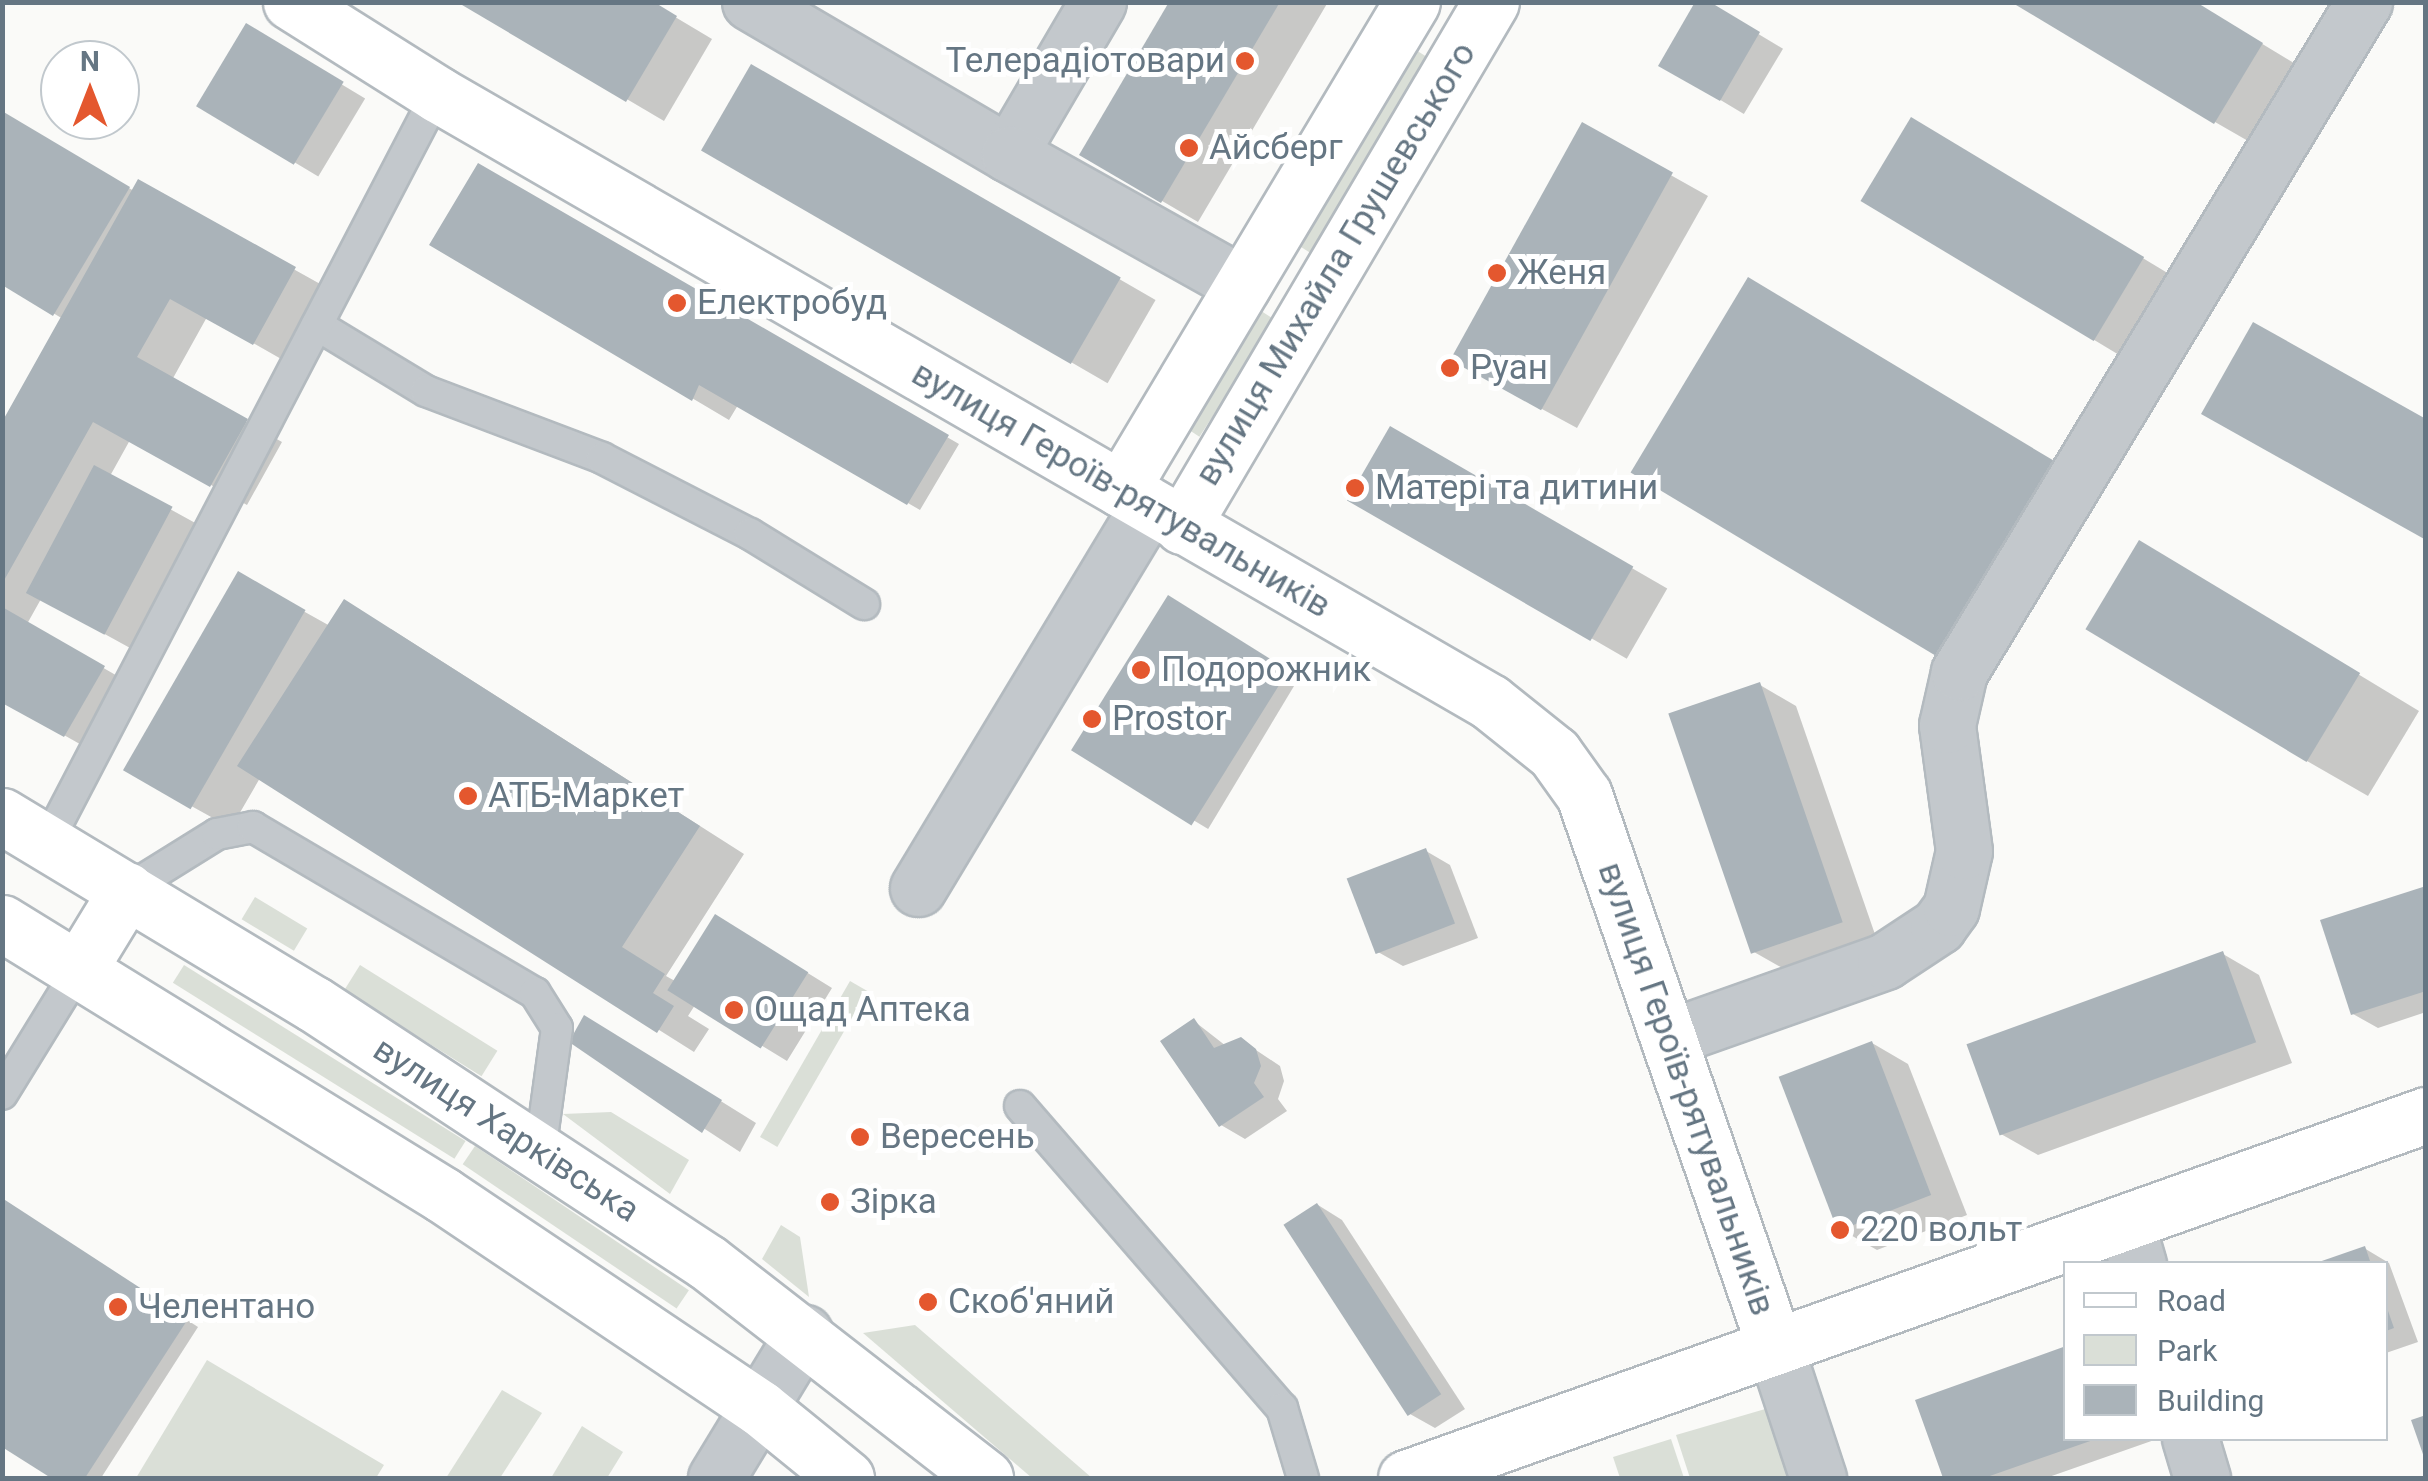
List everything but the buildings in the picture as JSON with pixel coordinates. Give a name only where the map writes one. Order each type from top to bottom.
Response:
[{"type":"street","name":"вулиця Героїв-рятувальників","points":[[291,2],[438,94],[1490,702],[1554,753],[1584,795],[1775,1348]]},
{"type":"street","points":[[750,2],[1243,285]]},
{"type":"street","points":[[1009,154],[1098,2]]},
{"type":"street","name":"вулиця Михайла Грушевського","points":[[1151,507],[1243,285],[1412,2]]},
{"type":"street","name":"вулиця Михайла Грушевського","points":[[1151,507],[1491,2]]},
{"type":"street","points":[[1668,1038],[1885,961],[1926,935],[1951,908],[1964,851],[1946,725],[1960,672],[2364,2]]},
{"type":"street","points":[[918,888],[1151,507]]},
{"type":"street","name":"вулиця Харківська","points":[[25,828],[540,1152],[804,1333],[984,1478]]},
{"type":"street","points":[[80,967],[127,890]]},
{"type":"street","points":[[2,923],[80,967],[427,1185],[760,1408],[846,1478]]},
{"type":"street","points":[[2071,1261],[2132,1243],[2426,1116]]},
{"type":"street","points":[[1406,1478],[1775,1348],[2063,1263]]},
{"type":"street","points":[[716,1478],[804,1333]]},
{"type":"street","points":[[1775,1348],[1818,1478]]},
{"type":"street","points":[[2191,1441],[2202,1478]]},
{"type":"lane","points":[[25,828],[317,325],[438,94]]},
{"type":"lane","points":[[317,325],[426,391],[602,458],[750,534],[864,604]]},
{"type":"lane","points":[[127,890],[218,834],[254,827],[535,993],[557,1028],[540,1152]]},
{"type":"lane","points":[[2,1094],[80,967]]},
{"type":"lane","points":[[1020,1106],[1282,1408],[1304,1478]]},
{"type":"green space","points":[[1411,47],[1432,60],[1311,254],[1290,240]]},
{"type":"green space","points":[[1255,307],[1275,320],[1199,437],[1179,424]]},
{"type":"green space","points":[[255,897],[307,928],[294,951],[242,919]]},
{"type":"green space","points":[[184,965],[466,1141],[454,1159],[173,983]]},
{"type":"green space","points":[[360,965],[497,1051],[481,1076],[344,990]]},
{"type":"green space","points":[[850,981],[867,991],[777,1147],[760,1137]]},
{"type":"green space","points":[[611,1112],[689,1160],[670,1194],[563,1114]]},
{"type":"green space","points":[[475,1146],[689,1290],[677,1309],[463,1164]]},
{"type":"green space","points":[[781,1225],[800,1237],[809,1297],[762,1259]]},
{"type":"green space","points":[[915,1325],[1092,1478],[1032,1478],[863,1333]]},
{"type":"green space","points":[[207,1360],[384,1465],[376,1478],[136,1478]]},
{"type":"green space","points":[[502,1390],[542,1413],[500,1478],[446,1478]]},
{"type":"green space","points":[[1779,1405],[1803,1478],[1690,1478],[1676,1435]]},
{"type":"green space","points":[[582,1426],[623,1452],[607,1478],[551,1478]]},
{"type":"green space","points":[[1671,1439],[1684,1478],[1620,1478],[1613,1457]]},
{"type":"place","name":"Телерадіотовари","points":[[1245,61]]},
{"type":"place","name":"Айсберг","points":[[1189,148]]},
{"type":"place","name":"Женя","points":[[1497,273]]},
{"type":"place","name":"Електробуд","points":[[677,303]]},
{"type":"place","name":"Руан","points":[[1450,368]]},
{"type":"place","name":"Матері та дитини","points":[[1355,488]]},
{"type":"place","name":"Подорожник","points":[[1141,670]]},
{"type":"place","name":"Prostor","points":[[1092,719]]},
{"type":"place","name":"АТБ-Маркет","points":[[468,796]]},
{"type":"place","name":"Ощад Аптека","points":[[734,1010]]},
{"type":"place","name":"Вересень","points":[[860,1137]]},
{"type":"place","name":"Зiрка","points":[[830,1202]]},
{"type":"place","name":"220 вольт","points":[[1840,1230]]},
{"type":"place","name":"Скоб'яний","points":[[928,1302]]},
{"type":"place","name":"Челентано","points":[[118,1307]]}]
